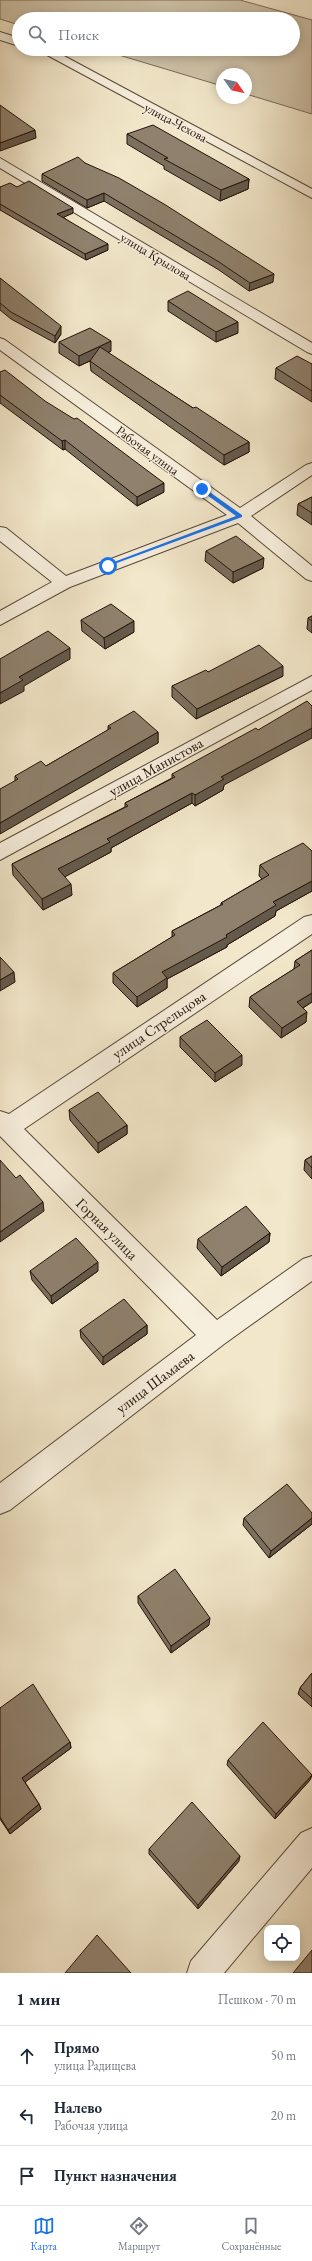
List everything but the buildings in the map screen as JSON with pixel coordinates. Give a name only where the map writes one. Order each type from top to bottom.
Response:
[{"type":"street","points":[[0,36],[12,40]]},
{"type":"street","name":"улица Чехова","points":[[55,56],[312,194]]},
{"type":"street","name":"улица Крылова","points":[[0,162],[312,349]]},
{"type":"street","name":"Рабочая улица","points":[[0,343],[240,516],[312,575]]},
{"type":"street","points":[[0,619],[64,583],[240,516],[312,468]]},
{"type":"street","points":[[0,532],[64,583]]},
{"type":"street","name":"улица Манистова","points":[[0,852],[312,682]]},
{"type":"street","name":"улица Стрельцова","points":[[3,1125],[312,923]]},
{"type":"street","name":"Горная улица","points":[[3,1125],[215,1336]]},
{"type":"street","name":"улица Шамаева","points":[[0,1500],[215,1336],[312,1267]]},
{"type":"street","points":[[203,1973],[312,1844]]},
{"type":"shaded area","points":[[0,0],[240,0],[283,12],[12,12],[12,23],[0,19]]},
{"type":"shaded area","points":[[300,17],[312,20],[312,114],[252,96],[252,68],[216,68],[216,84],[122,56],[300,56]]},
{"type":"route","points":[[108,566],[240,516],[202,489]]}]
